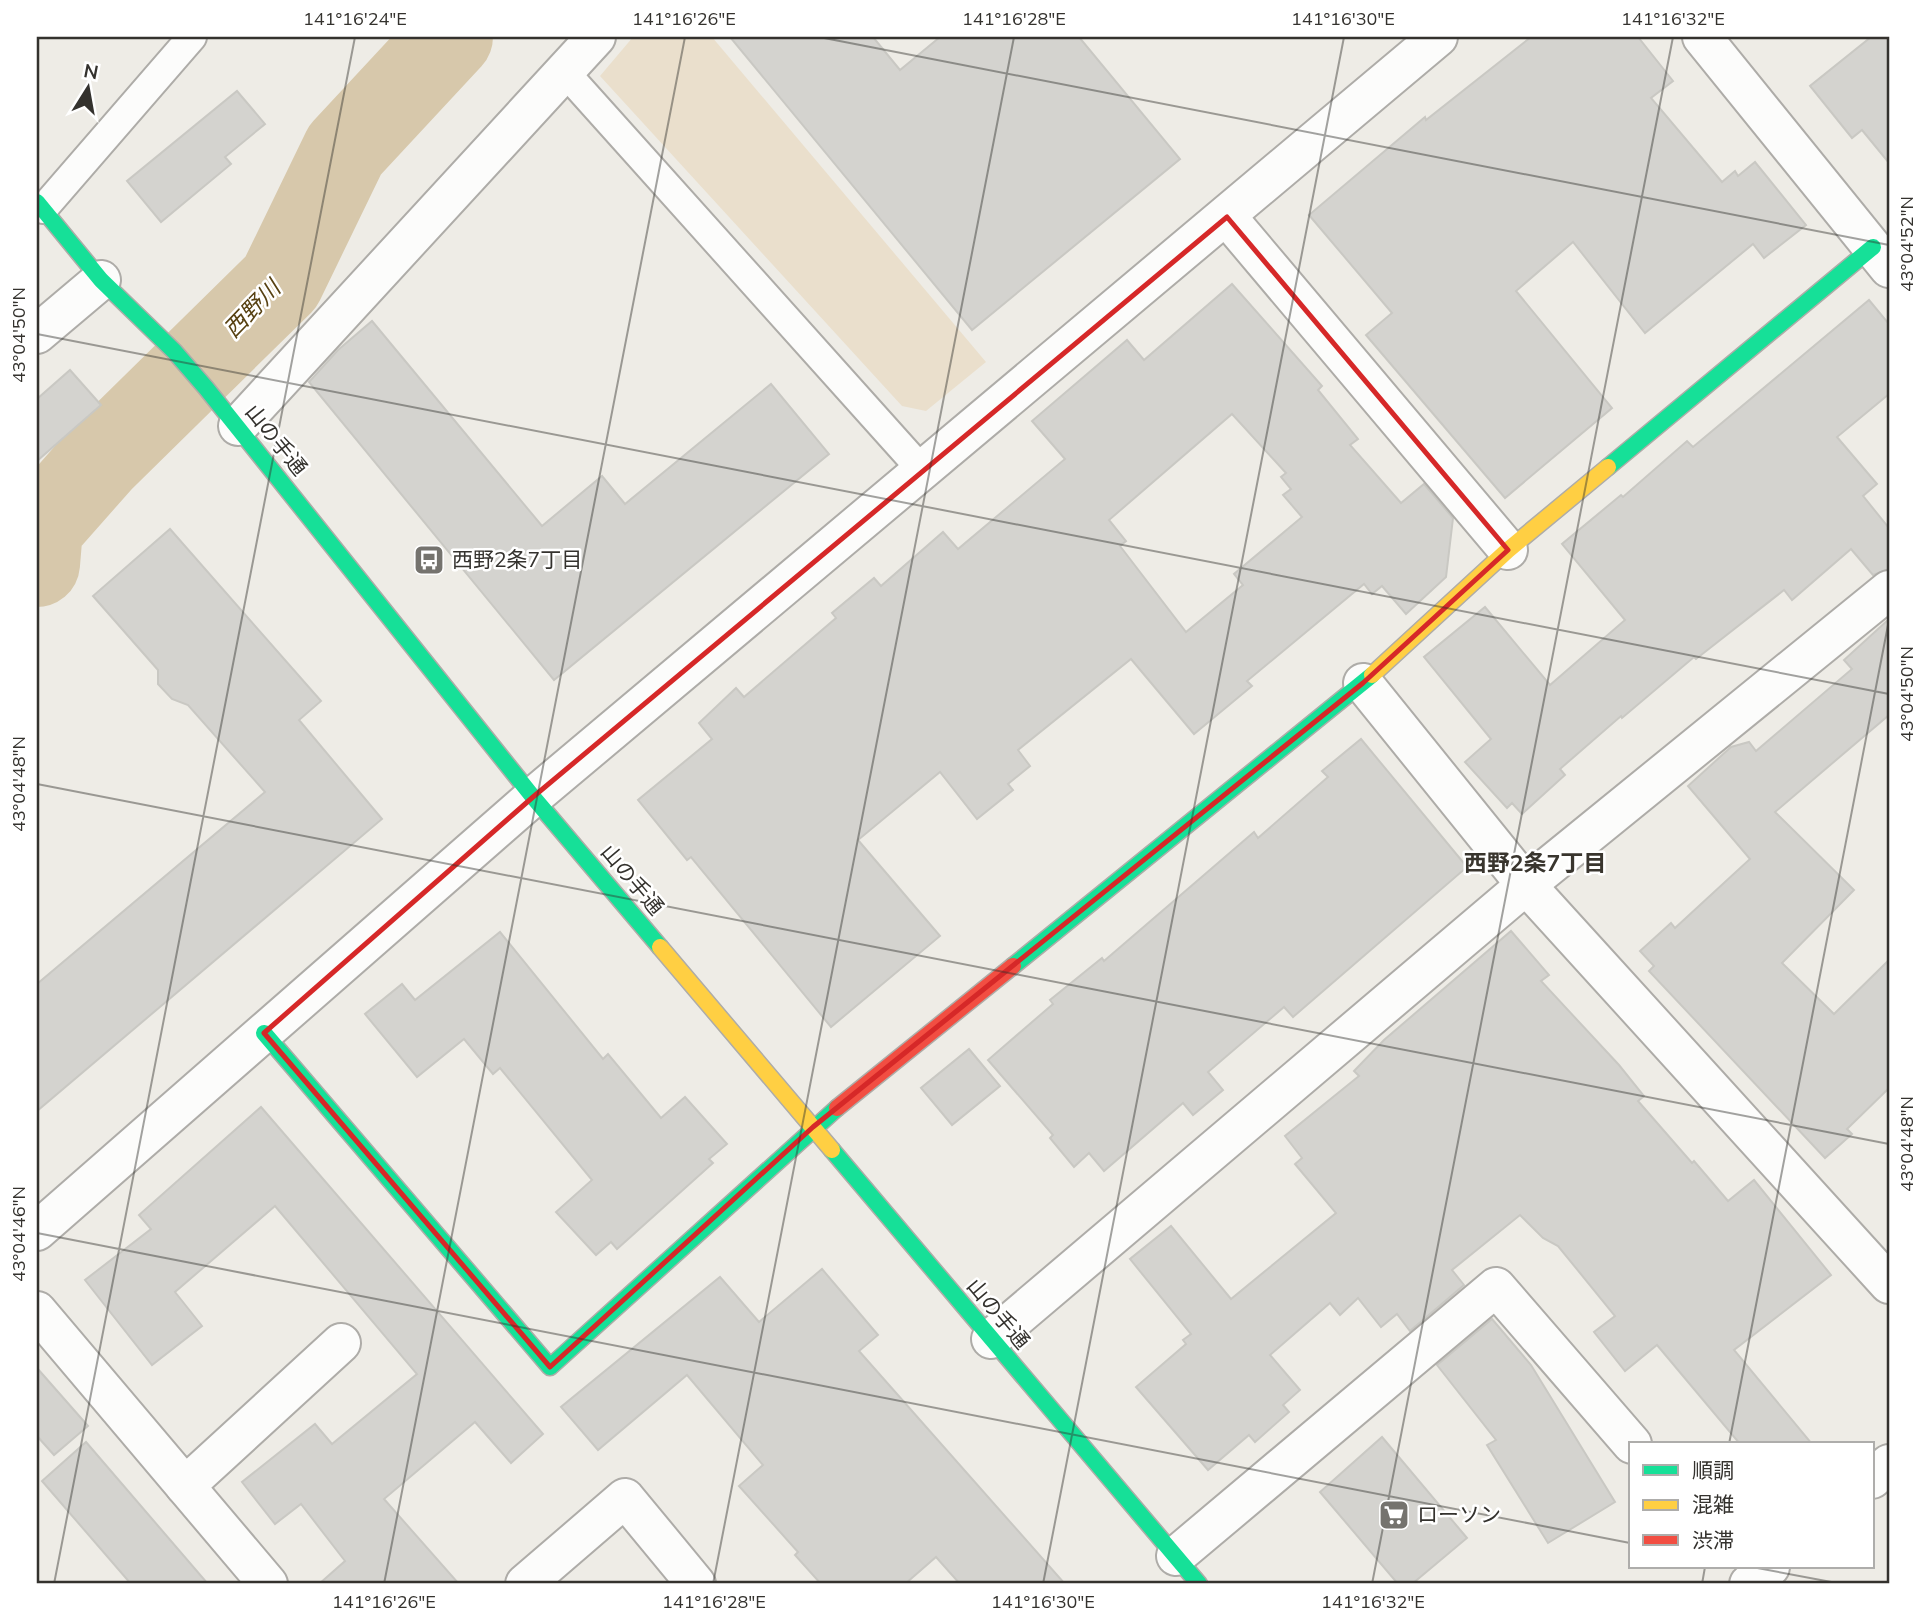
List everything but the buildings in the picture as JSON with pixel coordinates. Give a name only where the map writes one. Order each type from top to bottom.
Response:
[{"type":"street","points":[[238,426],[596,37]]},
{"type":"street","points":[[37,1231],[533,797],[921,469],[1227,217],[1438,37]]},
{"type":"street","points":[[264,1033],[550,1367],[813,1127],[1363,683],[1508,550],[1881,258],[1702,37]]},
{"type":"street","name":"山の手通","points":[[40,205],[101,280],[174,351],[238,426],[533,797],[1187,1570]]},
{"type":"street","points":[[1227,217],[1508,550]]},
{"type":"street","points":[[37,334],[101,280]]},
{"type":"street","points":[[991,1339],[1526,885],[1889,590]]},
{"type":"street","points":[[1363,683],[1526,885],[1889,1284]]},
{"type":"street","points":[[1187,1570],[1496,1287],[1630,1442]]},
{"type":"street","points":[[37,1311],[268,1584]]},
{"type":"street","points":[[185,1486],[341,1343]]},
{"type":"street","points":[[1874,1477],[1889,1464]]},
{"type":"street","points":[[525,1584],[625,1499],[696,1584]]},
{"type":"lane","points":[[40,205],[192,37]]},
{"type":"lane","points":[[563,71],[921,469]]},
{"type":"highlighted area","points":[[1227,217],[1508,550],[1363,683],[813,1127],[550,1367],[264,1033],[533,797]]},
{"type":"shaded area","points":[[633,37],[712,37],[986,362],[926,411],[902,406],[600,76]]},
{"type":"waterway","name":"西野川","points":[[37,564],[40,528],[101,459],[281,282],[345,150],[450,37]]},
{"type":"traffic: fast","points":[[37,202],[101,280],[174,351],[206,388],[533,797],[660,947]]},
{"type":"traffic: fast","points":[[1608,467],[1873,247]]},
{"type":"traffic: fast","points":[[1013,966],[1372,675]]},
{"type":"traffic: fast","points":[[264,1033],[550,1367],[837,1108]]},
{"type":"traffic: fast","points":[[832,1150],[1199,1584]]},
{"type":"traffic: slow","points":[[1372,675],[1508,550],[1608,467]]},
{"type":"traffic: slow","points":[[660,947],[832,1150]]},
{"type":"traffic: jam","points":[[837,1108],[1013,966]]},
{"type":"place","name":"西野2条7丁目","points":[[429,560]]},
{"type":"place","name":"ローソン","points":[[1394,1515]]},
{"type":"district","name":"西野2条7丁目","points":[[1535,863]]}]
